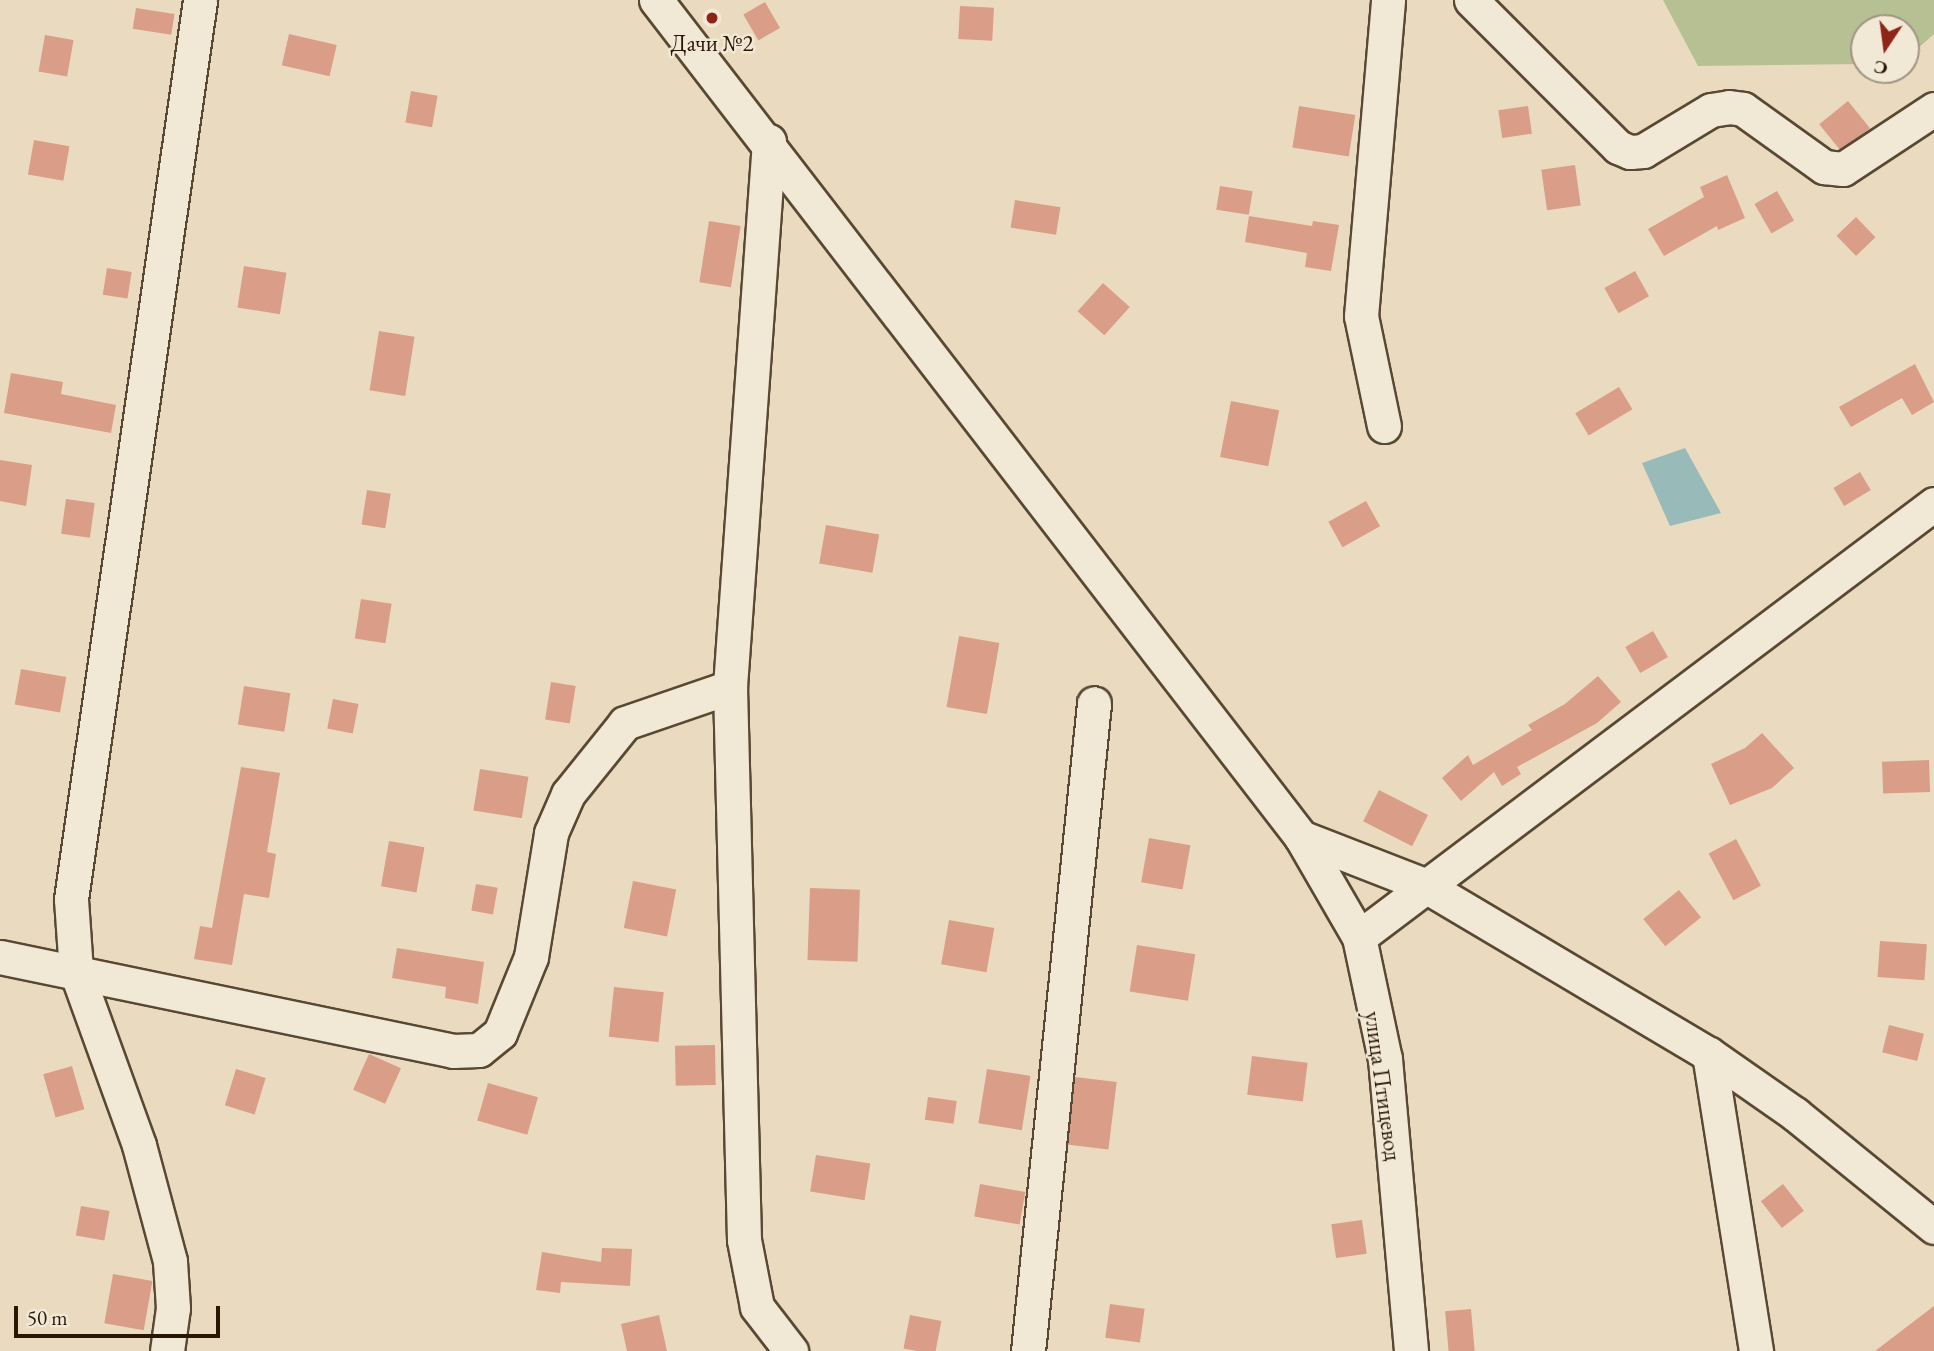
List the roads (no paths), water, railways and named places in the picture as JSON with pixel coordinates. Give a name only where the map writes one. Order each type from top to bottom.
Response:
[{"type":"street","points":[[167,1351],[173,1308],[170,1261],[139,1145],[76,971],[71,899],[200,0]]},
{"type":"street","name":"улица Птицевод","points":[[656,0],[769,141],[1301,837],[1359,937],[1384,1059],[1411,1351]]},
{"type":"street","points":[[1384,426],[1361,316],[1388,0]]},
{"type":"street","points":[[1471,0],[1618,147],[1630,152],[1643,151],[1711,110],[1729,107],[1743,110],[1824,167],[1843,169],[1859,162],[1934,109]]},
{"type":"street","points":[[769,141],[730,687],[744,1240],[757,1307],[791,1351]]},
{"type":"street","points":[[1359,937],[1424,885],[1934,504]]},
{"type":"street","points":[[0,957],[453,1051],[479,1050],[500,1033],[531,957],[551,833],[568,794],[625,723],[730,687]]},
{"type":"street","points":[[1028,1351],[1094,703]]},
{"type":"street","points":[[1301,837],[1424,885],[1709,1054],[1795,1114],[1934,1227]]},
{"type":"street","points":[[1709,1054],[1756,1351]]},
{"type":"water","points":[[1685,448],[1721,513],[1670,526],[1642,463]]},
{"type":"place","name":"Дачи №2","points":[[712,18]]}]
